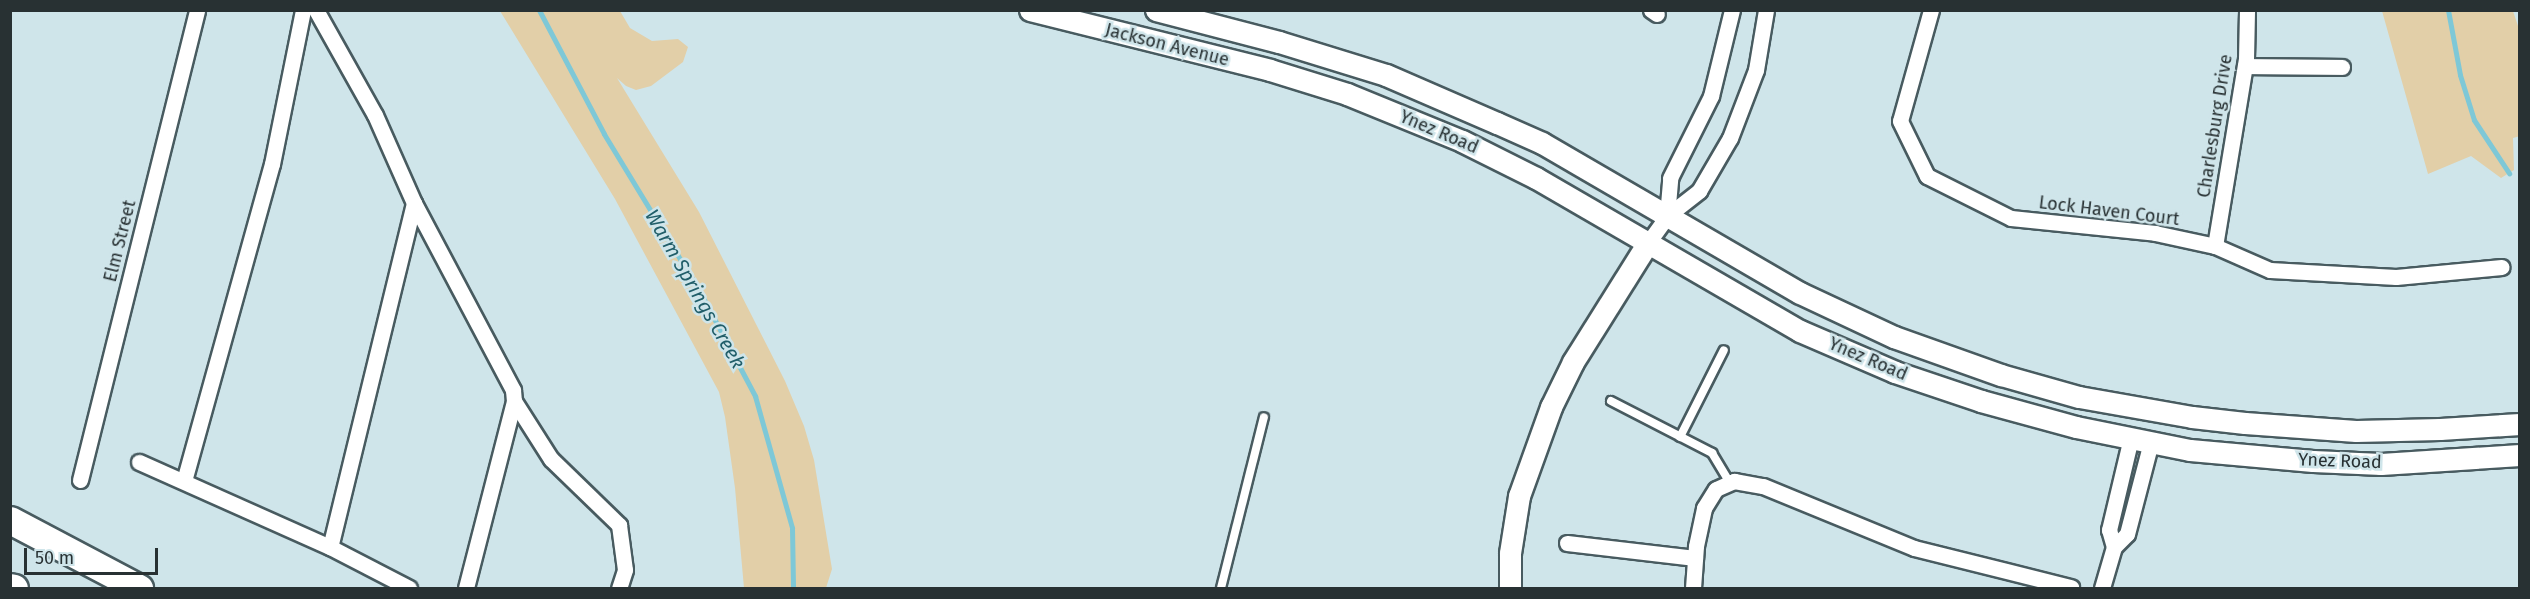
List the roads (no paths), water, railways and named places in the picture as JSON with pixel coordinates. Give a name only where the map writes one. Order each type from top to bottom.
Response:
[{"type":"highway","points":[[10,520],[140,588]]},
{"type":"main road","name":"Jackson Avenue","points":[[1030,10],[1270,70]]},
{"type":"main road","name":"Jackson Avenue","points":[[1156,10],[1279,42]]},
{"type":"main road","name":"Ynez Road","points":[[1279,42],[1386,75],[1542,143],[1800,293],[1894,337],[2001,375],[2079,397],[2142,409],[2297,428],[2356,431],[2520,424]]},
{"type":"main road","name":"Ynez Road","points":[[1270,70],[1347,94],[1462,141],[1536,178],[1800,331],[1895,372],[2002,407],[2076,427],[2190,450],[2381,464],[2520,455]]},
{"type":"main road","points":[[1510,588],[1510,553],[1519,496],[1551,406],[1573,362],[1647,244]]},
{"type":"main road","points":[[2141,440],[2146,427],[2157,424],[2270,439],[2297,428]]},
{"type":"street","name":"Elm Street","points":[[80,480],[198,10]]},
{"type":"street","points":[[184,482],[272,164],[303,10]]},
{"type":"street","points":[[316,10],[375,115],[414,203],[513,390],[514,401],[466,588]]},
{"type":"street","points":[[1667,216],[1670,178],[1711,96],[1732,10]]},
{"type":"street","points":[[1647,244],[1667,216],[1699,191],[1730,138],[1756,70],[1766,10]]},
{"type":"street","name":"Lock Haven Court","points":[[1931,10],[1900,121],[1927,176],[2011,218],[2155,233],[2215,246],[2270,270],[2396,277],[2502,267]]},
{"type":"street","name":"Charlesburg Drive","points":[[2215,246],[2245,66],[2247,10]]},
{"type":"street","points":[[2245,66],[2342,66]]},
{"type":"street","points":[[330,547],[414,203]]},
{"type":"street","points":[[514,401],[551,459],[619,525],[625,570],[619,588]]},
{"type":"street","points":[[2102,588],[2114,547],[2109,530],[2141,440]]},
{"type":"street","points":[[139,462],[330,547],[409,588]]},
{"type":"street","points":[[1693,588],[1695,558],[1704,507],[1716,489],[1734,481],[1763,486],[1914,548],[2072,588]]},
{"type":"street","points":[[1567,543],[1695,558]]},
{"type":"lane","points":[[1680,437],[1724,350]]},
{"type":"lane","points":[[1611,401],[1712,453],[1730,483]]},
{"type":"lane","points":[[1221,588],[1264,417]]},
{"type":"waterway","name":"Warm Springs Creek","points":[[539,10],[604,134],[700,292],[755,396],[792,528],[793,588]]},
{"type":"waterway","points":[[2448,10],[2460,75],[2474,120],[2509,173]]}]
